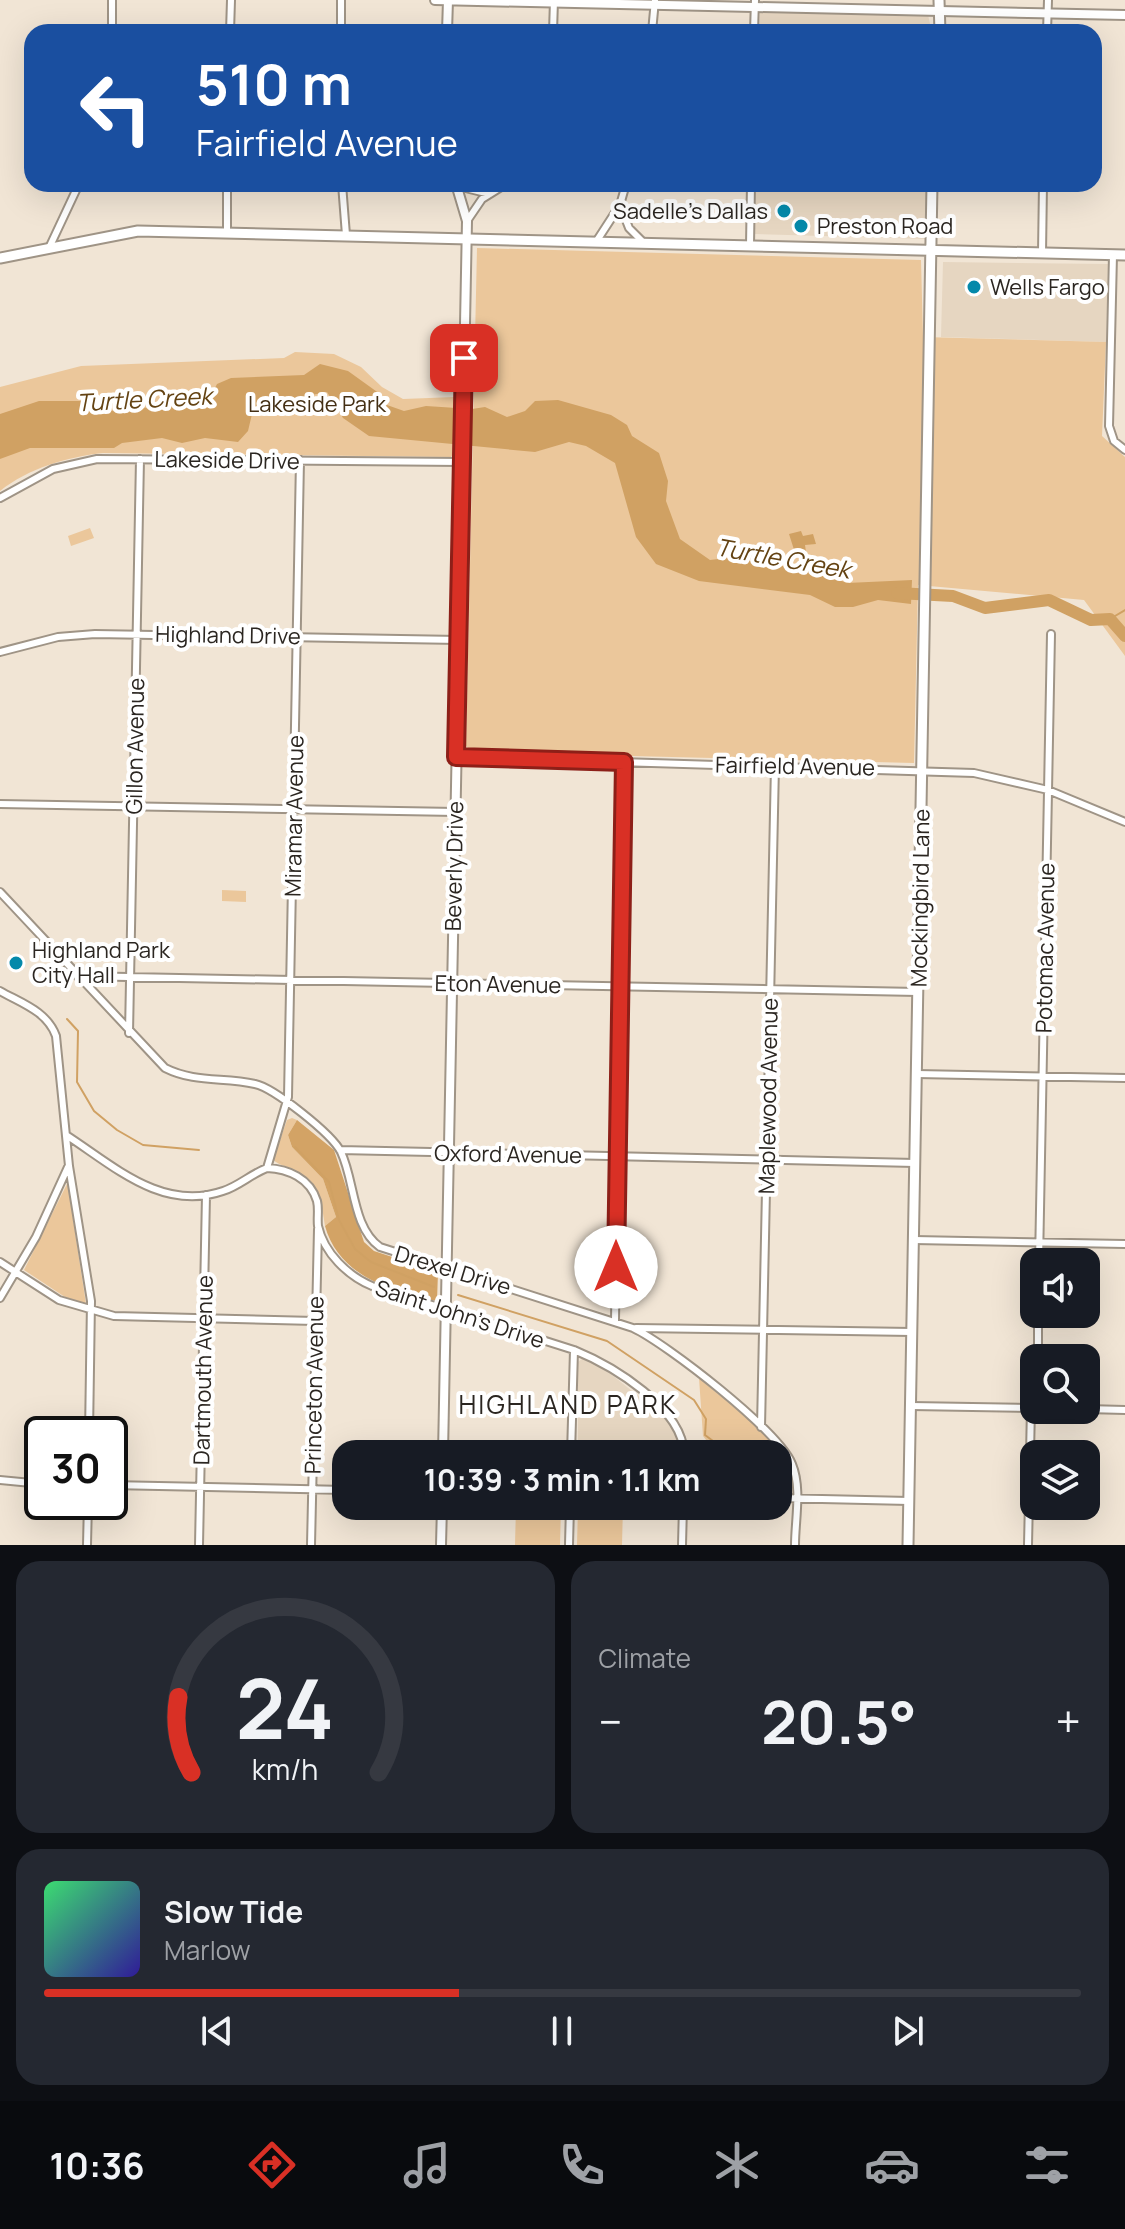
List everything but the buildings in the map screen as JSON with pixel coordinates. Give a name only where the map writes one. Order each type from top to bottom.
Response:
[{"type":"main road","name":"Mockingbird Lane","points":[[908,1545],[935,192]]},
{"type":"main road","points":[[0,258],[138,231],[1125,255]]},
{"type":"street","points":[[112,0],[112,24]]},
{"type":"street","points":[[230,24],[231,0]]},
{"type":"street","points":[[341,0],[341,24]]},
{"type":"street","points":[[435,0],[939,5],[1125,15]]},
{"type":"street","points":[[447,24],[448,0]]},
{"type":"street","points":[[1047,24],[1048,0]]},
{"type":"street","points":[[553,24],[554,1]]},
{"type":"street","points":[[653,24],[654,2]]},
{"type":"street","points":[[754,24],[755,3]]},
{"type":"street","points":[[49,248],[75,192]]},
{"type":"street","points":[[227,192],[227,232]]},
{"type":"street","points":[[343,192],[346,235]]},
{"type":"street","name":"Beverly Drive","points":[[443,1440],[467,239],[467,221],[458,192]]},
{"type":"street","points":[[482,192],[490,194]]},
{"type":"street","points":[[467,221],[477,204],[493,192]]},
{"type":"street","points":[[596,242],[620,205],[624,192]]},
{"type":"street","points":[[750,245],[751,192]]},
{"type":"street","points":[[1042,253],[1043,192]]},
{"type":"street","points":[[620,205],[629,228],[644,243]]},
{"type":"street","points":[[1113,255],[1109,426],[1114,441],[1125,450]]},
{"type":"street","name":"Lakeside Drive","points":[[0,498],[37,475],[66,464],[97,459],[462,462]]},
{"type":"street","name":"Gillon Avenue","points":[[129,1033],[140,459]]},
{"type":"street","name":"Miramar Avenue","points":[[267,1168],[287,1104],[300,460]]},
{"type":"street","name":"Highland Drive","points":[[0,652],[58,637],[137,634],[459,640]]},
{"type":"street","name":"Potomac Avenue","points":[[1040,1248],[1051,634]]},
{"type":"street","name":"Fairfield Avenue","points":[[456,757],[775,765],[988,775],[1048,790],[1125,822]]},
{"type":"street","points":[[615,1321],[624,762]]},
{"type":"street","name":"Maplewood Avenue","points":[[761,1427],[775,765]]},
{"type":"street","points":[[0,804],[456,812]]},
{"type":"street","points":[[0,892],[158,1062],[194,1080],[261,1085],[340,1150]]},
{"type":"street","name":"Eton Avenue","points":[[77,976],[918,992]]},
{"type":"street","points":[[0,991],[38,1012],[53,1028],[69,1166],[92,1312],[89,1416]]},
{"type":"street","points":[[917,1074],[1125,1078]]},
{"type":"street","points":[[66,1135],[149,1189],[177,1196],[206,1195],[230,1189],[267,1168]]},
{"type":"street","name":"Oxford Avenue","points":[[340,1150],[915,1163]]},
{"type":"street","name":"Drexel Drive","points":[[340,1150],[363,1223],[373,1242],[392,1252],[633,1328],[657,1342],[761,1427],[786,1451],[792,1464],[796,1498],[795,1545]]},
{"type":"street","points":[[0,1298],[16,1273],[69,1166]]},
{"type":"street","name":"Saint John's Drive","points":[[267,1168],[296,1175],[309,1186],[317,1201],[318,1225],[333,1255],[352,1275],[372,1286],[574,1350],[616,1370],[673,1418],[683,1440]]},
{"type":"street","name":"Dartmouth Avenue","points":[[199,1545],[206,1195]]},
{"type":"street","name":"Princeton Avenue","points":[[311,1545],[318,1225]]},
{"type":"street","points":[[914,1240],[1125,1244]]},
{"type":"street","points":[[0,1262],[59,1300],[92,1312],[128,1318],[315,1321]]},
{"type":"street","points":[[633,1328],[912,1332]]},
{"type":"street","points":[[571,1440],[574,1350]]},
{"type":"street","points":[[911,1406],[1020,1408]]},
{"type":"street","points":[[1100,1409],[1125,1410]]},
{"type":"street","points":[[1028,1545],[1032,1424]]},
{"type":"street","points":[[0,1480],[24,1482]]},
{"type":"street","points":[[128,1485],[332,1490]]},
{"type":"street","points":[[792,1498],[909,1501]]},
{"type":"street","points":[[87,1545],[88,1520]]},
{"type":"street","points":[[441,1545],[442,1520]]},
{"type":"street","points":[[569,1545],[570,1520]]},
{"type":"street","points":[[682,1545],[683,1520]]},
{"type":"shaded area","points":[[760,11],[928,15],[930,24],[759,24]]},
{"type":"shaded area","points":[[756,192],[928,192],[926,239],[754,234]]},
{"type":"shaded area","points":[[943,262],[1108,264],[1106,342],[941,337]]},
{"type":"shaded area","points":[[320,364],[348,371],[380,394],[387,405],[404,411],[426,406],[485,407],[507,417],[525,411],[535,401],[558,400],[611,415],[627,425],[632,436],[659,453],[668,481],[666,501],[680,539],[710,560],[727,558],[760,562],[821,573],[847,583],[912,580],[911,604],[878,600],[853,607],[835,607],[810,595],[699,581],[656,564],[636,537],[615,463],[586,446],[569,442],[535,452],[369,436],[343,418],[327,392],[291,399],[280,396],[252,414],[248,431],[238,442],[205,438],[182,443],[162,438],[122,443],[114,448],[30,448],[0,459],[0,414],[39,401],[84,401],[108,411],[208,402],[217,384],[231,378],[304,375]]},
{"type":"shaded area","points":[[801,531],[803,536],[813,534],[816,544],[805,545],[806,552],[796,556],[789,534]]},
{"type":"shaded area","points":[[297,1120],[334,1150],[364,1242],[374,1251],[438,1272],[437,1301],[402,1293],[369,1279],[342,1258],[325,1226],[336,1217],[323,1179],[292,1147],[288,1135]]},
{"type":"shaded area","points":[[583,1358],[602,1367],[667,1419],[678,1440],[578,1440],[578,1362]]},
{"type":"green space","points":[[477,248],[921,260],[923,337],[1106,342],[1102,436],[1125,457],[1125,656],[1084,600],[918,585],[914,763],[472,752],[466,746]]},
{"type":"green space","name":"Lakeside Park","points":[[295,352],[334,354],[361,367],[382,387],[403,399],[455,397],[455,451],[451,457],[103,453],[49,465],[23,476],[0,491],[0,387],[81,366],[284,358]]},
{"type":"green space","points":[[90,528],[94,538],[71,546],[68,536]]},
{"type":"green space","points":[[222,890],[246,891],[246,902],[222,901]]},
{"type":"green space","points":[[287,1120],[297,1120],[288,1135],[292,1147],[323,1179],[336,1217],[325,1226],[314,1187],[296,1171],[273,1160]]},
{"type":"green space","points":[[67,1184],[86,1304],[65,1297],[24,1270]]},
{"type":"green space","points":[[699,1378],[768,1440],[706,1440],[703,1436]]},
{"type":"green space","points":[[516,1520],[561,1520],[560,1545],[515,1545]]},
{"type":"green space","points":[[578,1520],[623,1520],[622,1545],[577,1545]]},
{"type":"waterway","name":"Turtle Creek","points":[[897,593],[953,596],[985,608],[1049,600],[1091,620],[1110,619],[1125,636]]},
{"type":"waterway","points":[[1110,619],[1125,610]]},
{"type":"waterway","points":[[67,1019],[78,1031],[77,1082],[94,1111],[117,1130],[143,1145],[199,1150]]},
{"type":"waterway","points":[[295,1147],[329,1182],[339,1220],[355,1249],[371,1262],[434,1287]]},
{"type":"waterway","points":[[458,1295],[607,1341],[694,1400],[706,1419],[705,1435],[712,1440]]},
{"type":"place","name":"Sadelle's Dallas","points":[[784,211]]},
{"type":"place","name":"Preston Road","points":[[801,226]]},
{"type":"place","name":"Wells Fargo","points":[[974,287]]},
{"type":"place","name":"Highland Park City Hall","points":[[16,963]]},
{"type":"district","name":"HIGHLAND PARK","points":[[568,1405]]},
{"type":"route","points":[[464,358],[456,757],[624,762],[616,1267]]}]
